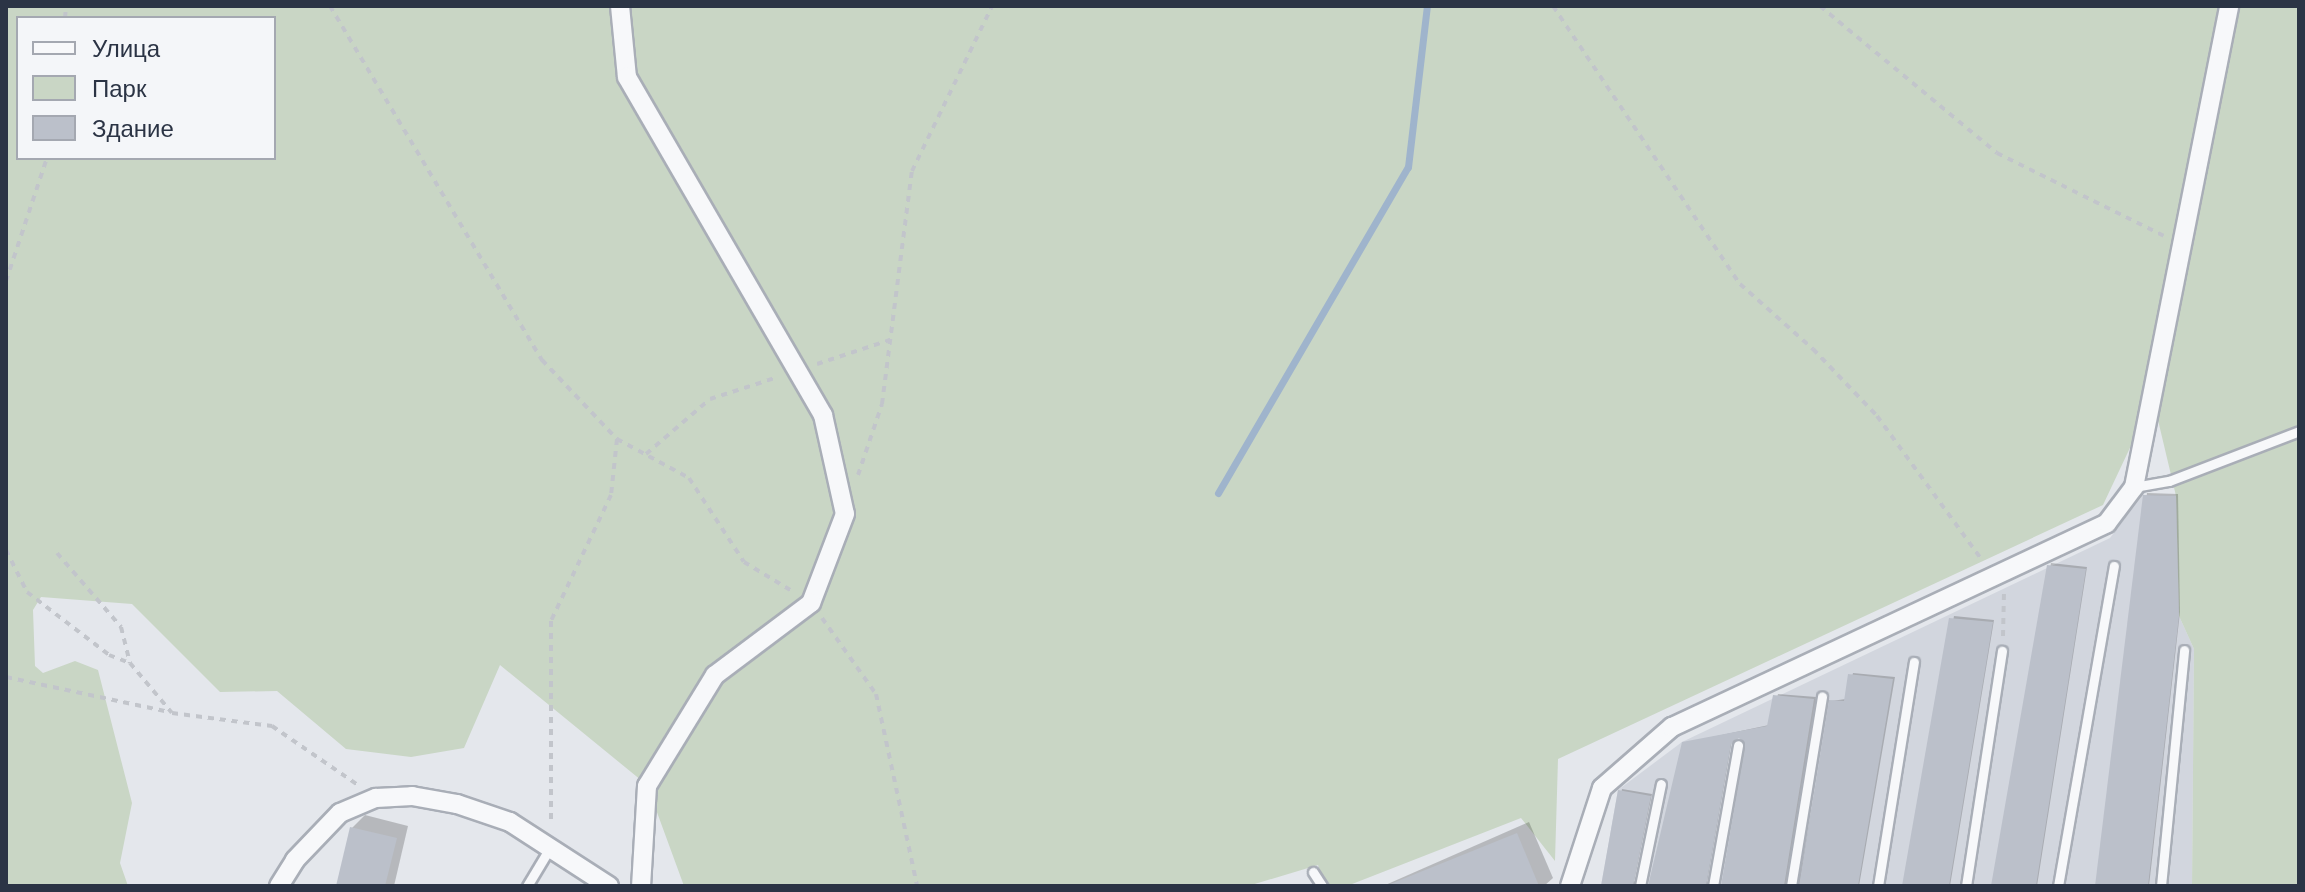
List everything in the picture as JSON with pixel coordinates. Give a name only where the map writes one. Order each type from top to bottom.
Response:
[{"type":"street","points":[[620,6],[627,77],[823,415],[845,514],[811,603],[715,675],[647,786],[641,886]]},
{"type":"street","points":[[1570,886],[1602,788],[1672,727],[2107,523],[2134,487],[2229,6]]},
{"type":"street","points":[[279,886],[295,860],[340,813],[376,798],[412,796],[457,804],[510,822],[609,886]]},
{"type":"lane","points":[[2134,487],[2169,481],[2299,431]]},
{"type":"lane","points":[[2058,886],[2114,566]]},
{"type":"lane","points":[[2161,886],[2184,650]]},
{"type":"lane","points":[[1966,886],[2002,651]]},
{"type":"lane","points":[[1878,886],[1914,662]]},
{"type":"lane","points":[[1791,886],[1822,697]]},
{"type":"lane","points":[[1713,886],[1738,745]]},
{"type":"lane","points":[[1640,886],[1661,784]]},
{"type":"lane","points":[[527,886],[551,846]]},
{"type":"lane","points":[[1313,872],[1322,886]]},
{"type":"path","points":[[330,6],[542,360],[617,439],[689,478],[744,562],[811,603],[876,694],[917,886]]},
{"type":"path","points":[[845,514],[882,404],[912,171],[992,6]]},
{"type":"path","points":[[1553,6],[1740,284],[1813,349],[1877,416],[2004,588],[2002,651]]},
{"type":"path","points":[[1820,6],[1997,153],[2184,246]]},
{"type":"path","points":[[6,281],[46,160]]},
{"type":"path","points":[[645,454],[710,399],[890,340]]},
{"type":"path","points":[[551,846],[551,621],[611,495],[617,439]]},
{"type":"path","points":[[6,550],[27,592],[109,655],[130,663]]},
{"type":"path","points":[[57,553],[121,627],[130,663],[172,713]]},
{"type":"path","points":[[6,677],[172,713],[272,726],[376,798]]},
{"type":"shaded area","points":[[2143,495],[2176,496],[2179,616],[2194,649],[2192,886],[1601,886],[1618,790],[1682,742],[2110,538]]},
{"type":"green space","points":[[6,6],[2299,6],[2299,886],[2192,886],[2194,649],[2179,616],[2176,496],[2153,399],[2103,505],[1558,759],[1555,861],[1521,818],[1347,886],[1326,886],[1318,865],[1248,886],[684,886],[647,785],[500,665],[464,748],[411,757],[346,749],[277,691],[220,692],[132,604],[41,597],[33,610],[35,666],[43,673],[75,661],[98,670],[132,803],[120,863],[128,886],[6,886]]},
{"type":"building","points":[[2143,495],[2176,496],[2179,616],[2148,886],[2095,886]]},
{"type":"building","points":[[2047,565],[2086,569],[2036,886],[1991,886]]},
{"type":"building","points":[[1949,618],[1993,622],[1949,886],[1902,886]]},
{"type":"building","points":[[1848,674],[1893,679],[1858,886],[1799,886],[1829,700],[1844,701]]},
{"type":"building","points":[[1773,695],[1814,699],[1784,886],[1721,886],[1745,746],[1739,738],[1731,744],[1706,886],[1648,886],[1682,742],[1767,726]]},
{"type":"building","points":[[1618,790],[1651,796],[1633,886],[1601,886]]},
{"type":"building","points":[[350,827],[397,838],[385,886],[336,886]]},
{"type":"building","points":[[1517,833],[1539,886],[1388,886],[1388,885]]},
{"type":"waterway","points":[[1218,493],[1408,167],[1427,6]]}]
